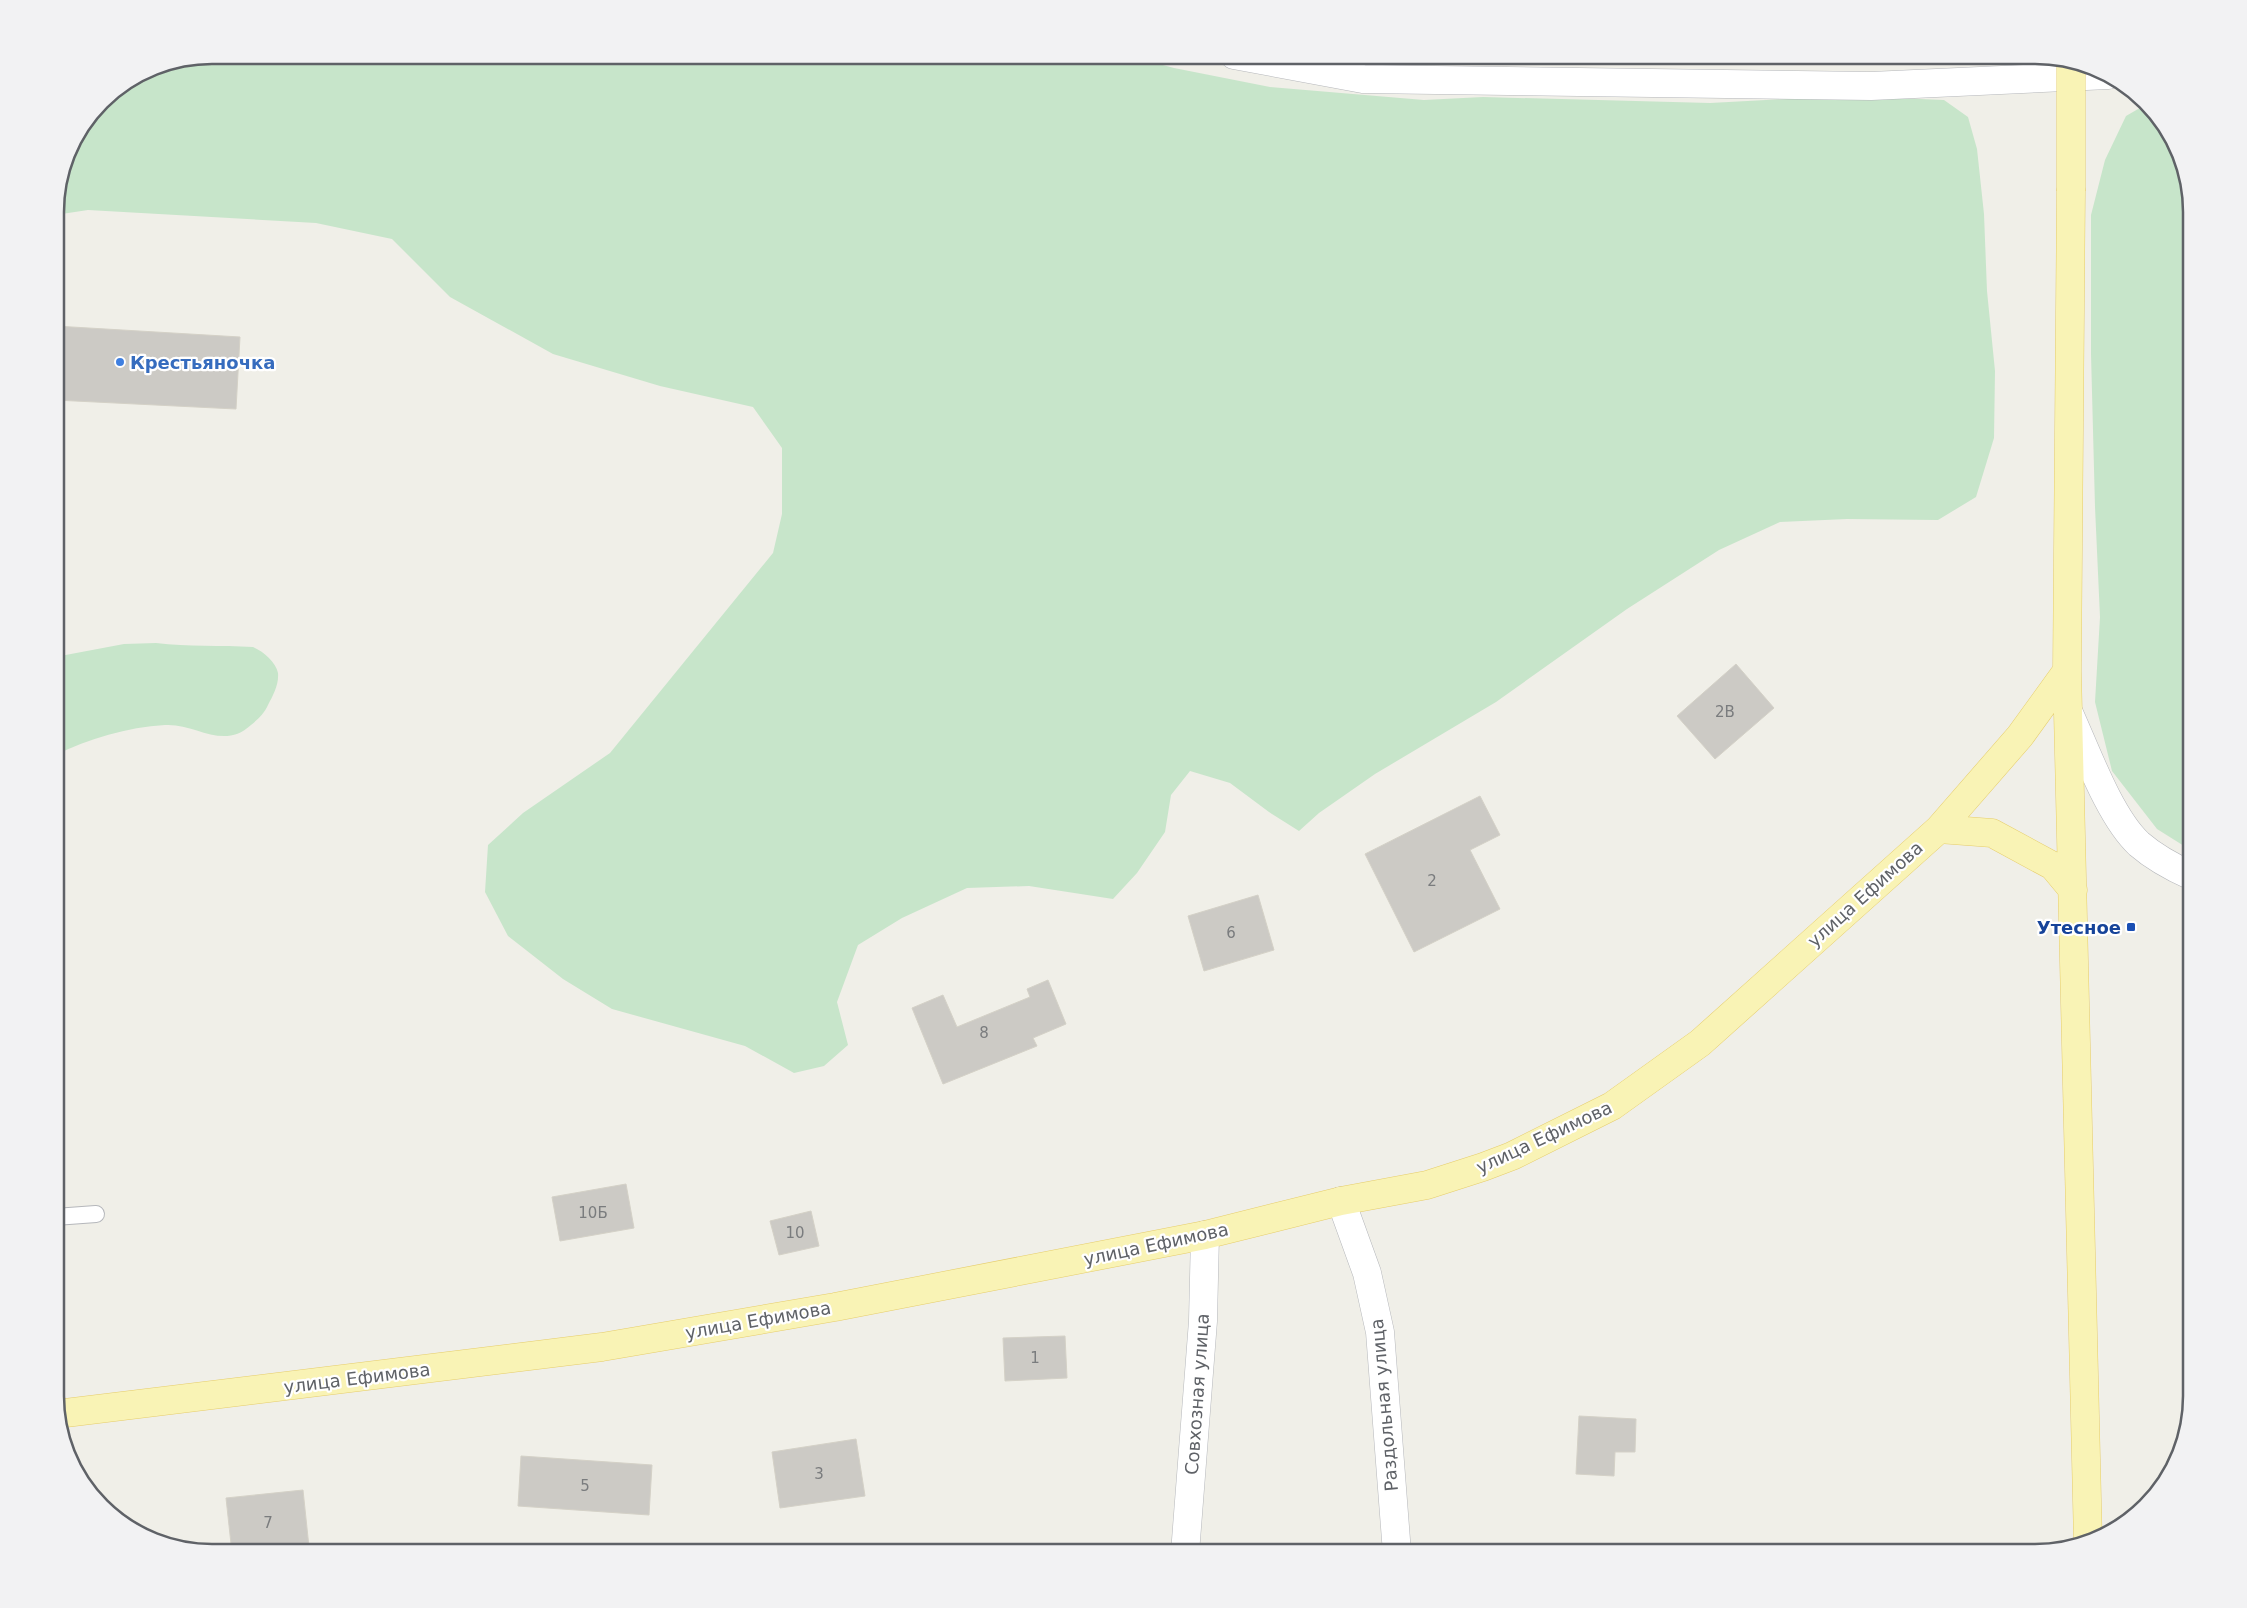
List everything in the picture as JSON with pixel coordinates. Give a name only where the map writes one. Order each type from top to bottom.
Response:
[{"type":"main road","points":[[2071,68],[2068,711],[2088,1534]]},
{"type":"main road","name":"улица Ефимова","points":[[65,1413],[602,1347],[835,1307],[1205,1235],[1341,1201],[1427,1185],[1483,1167],[1512,1156],[1612,1106],[1700,1043],[1938,829],[2020,736],[2068,671]]},
{"type":"main road","points":[[1938,829],[1992,833],[2053,866],[2073,890]]},
{"type":"street","points":[[1280,64],[1363,80],[1871,86],[2093,76]]},
{"type":"street","points":[[2068,711],[2111,806],[2139,844],[2172,867],[2183,872]]},
{"type":"street","name":"Раздольная улица","points":[[1341,1201],[1367,1273],[1380,1332],[1396,1544]]},
{"type":"street","name":"Совхозная улица","points":[[1186,1544],[1203,1321],[1205,1235]]},
{"type":"lane","points":[[64,1216],[96,1214]]},
{"type":"green space","points":[[202,64],[1159,64],[1270,87],[1424,100],[1483,97],[1710,103],[1845,96],[1944,100],[1968,117],[1977,149],[1984,214],[1987,291],[1995,371],[1994,438],[1976,497],[1938,520],[1847,519],[1780,522],[1719,550],[1627,609],[1496,702],[1375,774],[1319,813],[1299,831],[1269,812],[1230,783],[1190,771],[1171,795],[1165,832],[1137,873],[1113,899],[1029,886],[967,888],[902,918],[858,945],[837,1002],[848,1045],[824,1066],[794,1073],[745,1046],[612,1009],[563,979],[508,936],[485,892],[488,845],[523,813],[610,753],[773,553],[782,514],[782,448],[753,407],[660,386],[553,354],[450,297],[392,239],[316,223],[88,210],[64,214],[64,202],[69,173],[75,155],[94,122],[122,94],[146,79],[173,69]]},
{"type":"green space","points":[[2141,108],[2147,114],[2168,146],[2178,173],[2182,192],[2183,845],[2157,829],[2112,771],[2095,702],[2100,617],[2091,354],[2091,215],[2105,160],[2126,116]]},
{"type":"green space","points":[[156,643],[253,647],[265,654],[277,669],[277,686],[261,716],[241,732],[230,736],[209,734],[176,725],[151,726],[108,735],[64,751],[64,655],[124,644]]},
{"type":"building","points":[[64,327],[240,337],[236,409],[64,400]]},
{"type":"building","points":[[1736,664],[1774,708],[1715,759],[1677,716]]},
{"type":"building","points":[[1480,796],[1500,835],[1470,850],[1500,909],[1414,952],[1365,854]]},
{"type":"building","points":[[1258,895],[1274,950],[1204,971],[1188,916]]},
{"type":"building","points":[[1048,980],[1066,1024],[1033,1038],[1037,1046],[943,1084],[912,1008],[943,995],[957,1027],[1030,997],[1027,989]]},
{"type":"building","points":[[626,1184],[634,1228],[560,1241],[552,1197]]},
{"type":"building","points":[[811,1211],[819,1246],[779,1255],[770,1221]]},
{"type":"building","points":[[1065,1336],[1067,1378],[1005,1381],[1003,1338]]},
{"type":"building","points":[[1579,1416],[1636,1419],[1635,1452],[1615,1452],[1614,1476],[1576,1474]]},
{"type":"building","points":[[856,1439],[865,1496],[780,1508],[772,1452]]},
{"type":"building","points":[[521,1456],[652,1465],[649,1515],[518,1506]]},
{"type":"building","points":[[303,1490],[309,1544],[231,1544],[226,1498]]},
{"type":"place","name":"Крестьяночка","points":[[120,362]]},
{"type":"place","name":"Утесное","points":[[2131,927]]}]
